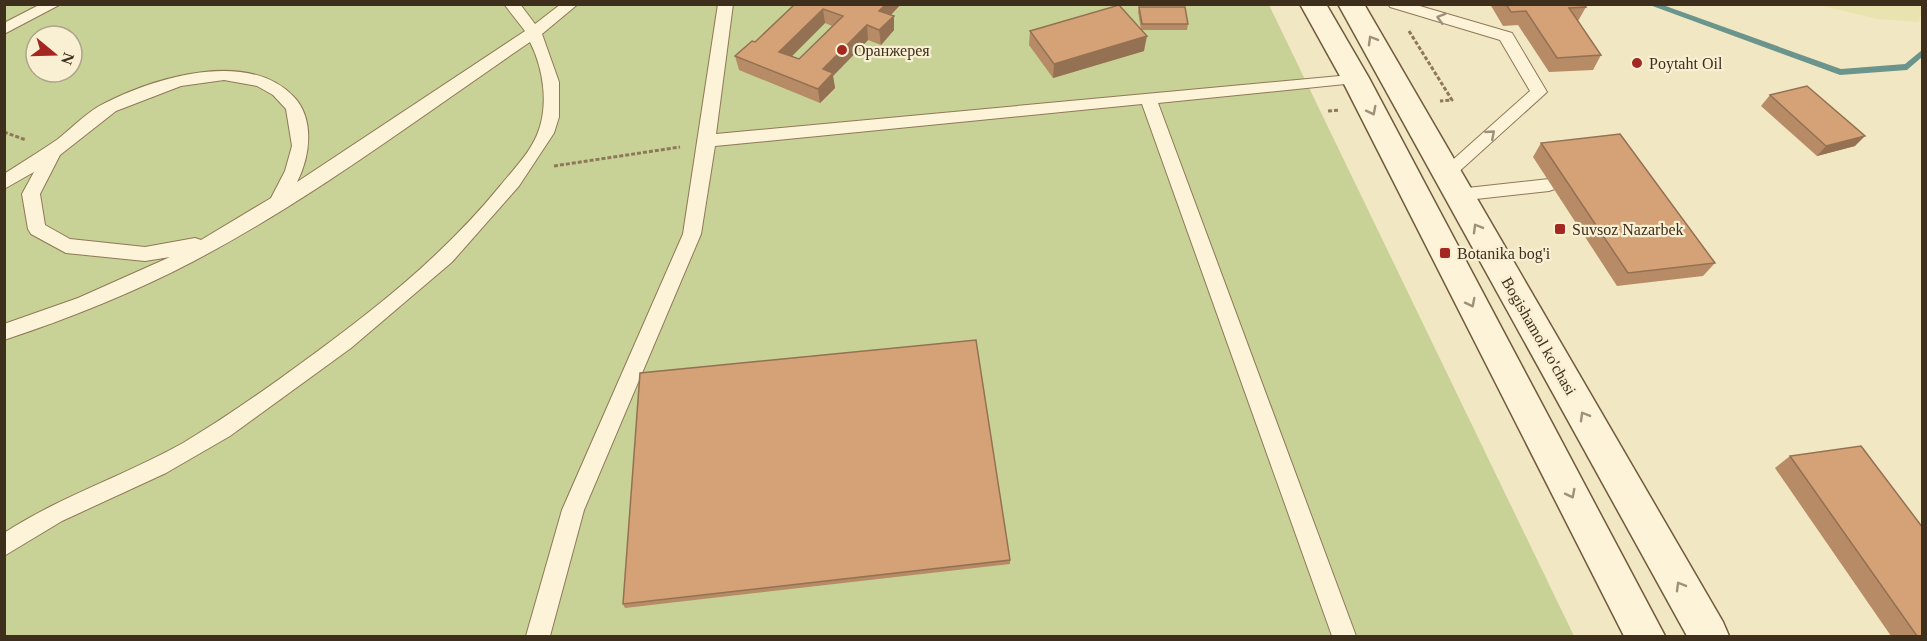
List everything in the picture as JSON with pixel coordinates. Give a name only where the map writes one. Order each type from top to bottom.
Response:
[{"type":"main road","points":[[1313,4],[1355,78],[1645,636]]},
{"type":"main road","name":"Bogishamol ko'chasi","points":[[1351,4],[1709,636]]},
{"type":"main road","points":[[1355,78],[1391,74]]},
{"type":"lane","points":[[4,29],[54,4]]},
{"type":"lane","points":[[4,546],[60,511],[190,449],[292,382],[384,313],[443,262],[491,210],[521,171],[546,135],[551,117],[552,100],[548,71],[532,33],[511,4]]},
{"type":"lane","points":[[4,332],[47,318],[161,270],[213,242],[278,202],[532,33],[571,4]]},
{"type":"lane","points":[[538,636],[573,510],[692,234],[726,4]]},
{"type":"lane","points":[[1395,4],[1506,37],[1539,92],[1453,184]]},
{"type":"lane","points":[[4,183],[53,151],[110,107],[179,81],[224,75],[261,81],[279,91],[294,107],[301,146],[294,171],[278,202]]},
{"type":"lane","points":[[707,141],[1355,78]]},
{"type":"lane","points":[[1148,98],[1344,636]]},
{"type":"lane","points":[[53,151],[31,194],[37,229],[66,246],[145,254],[213,242]]},
{"type":"lane","points":[[1453,184],[1549,186]]},
{"type":"path","points":[[1404,24],[1452,100],[1439,101]]},
{"type":"path","points":[[521,171],[683,147]]},
{"type":"shaded area","points":[[1819,5],[1922,5],[1922,10],[1919,22],[1877,19]]},
{"type":"green space","points":[[4,5],[1269,5],[1574,636],[5,636]]},
{"type":"building","points":[[795,4],[886,4],[879,11],[894,16],[879,30],[867,25],[823,69],[833,73],[818,89],[735,56],[752,41],[755,42]],"holes":[[[823,9],[843,16],[799,59],[779,52]]]},
{"type":"building","points":[[1506,4],[1584,4],[1586,7],[1569,8],[1601,55],[1557,58],[1526,11],[1511,12]]},
{"type":"building","points":[[1119,5],[1147,36],[1054,64],[1030,31]]},
{"type":"building","points":[[1139,7],[1185,7],[1188,24],[1142,24]]},
{"type":"building","points":[[1807,86],[1865,136],[1826,146],[1770,95]]},
{"type":"building","points":[[1620,134],[1715,263],[1628,273],[1541,143]]},
{"type":"building","points":[[976,340],[1010,560],[623,604],[640,373]]},
{"type":"building","points":[[1861,446],[1923,528],[1923,636],[1917,636],[1790,456]]},
{"type":"waterway","points":[[1651,4],[1840,72],[1907,67],[1922,53]]},
{"type":"place","name":"Оранжерея","points":[[842,50]]},
{"type":"place","name":"Poytaht Oil","points":[[1637,63]]},
{"type":"place","name":"Suvsoz Nazarbek","points":[[1560,229]]},
{"type":"place","name":"Botanika bog'i","points":[[1445,253]]}]
